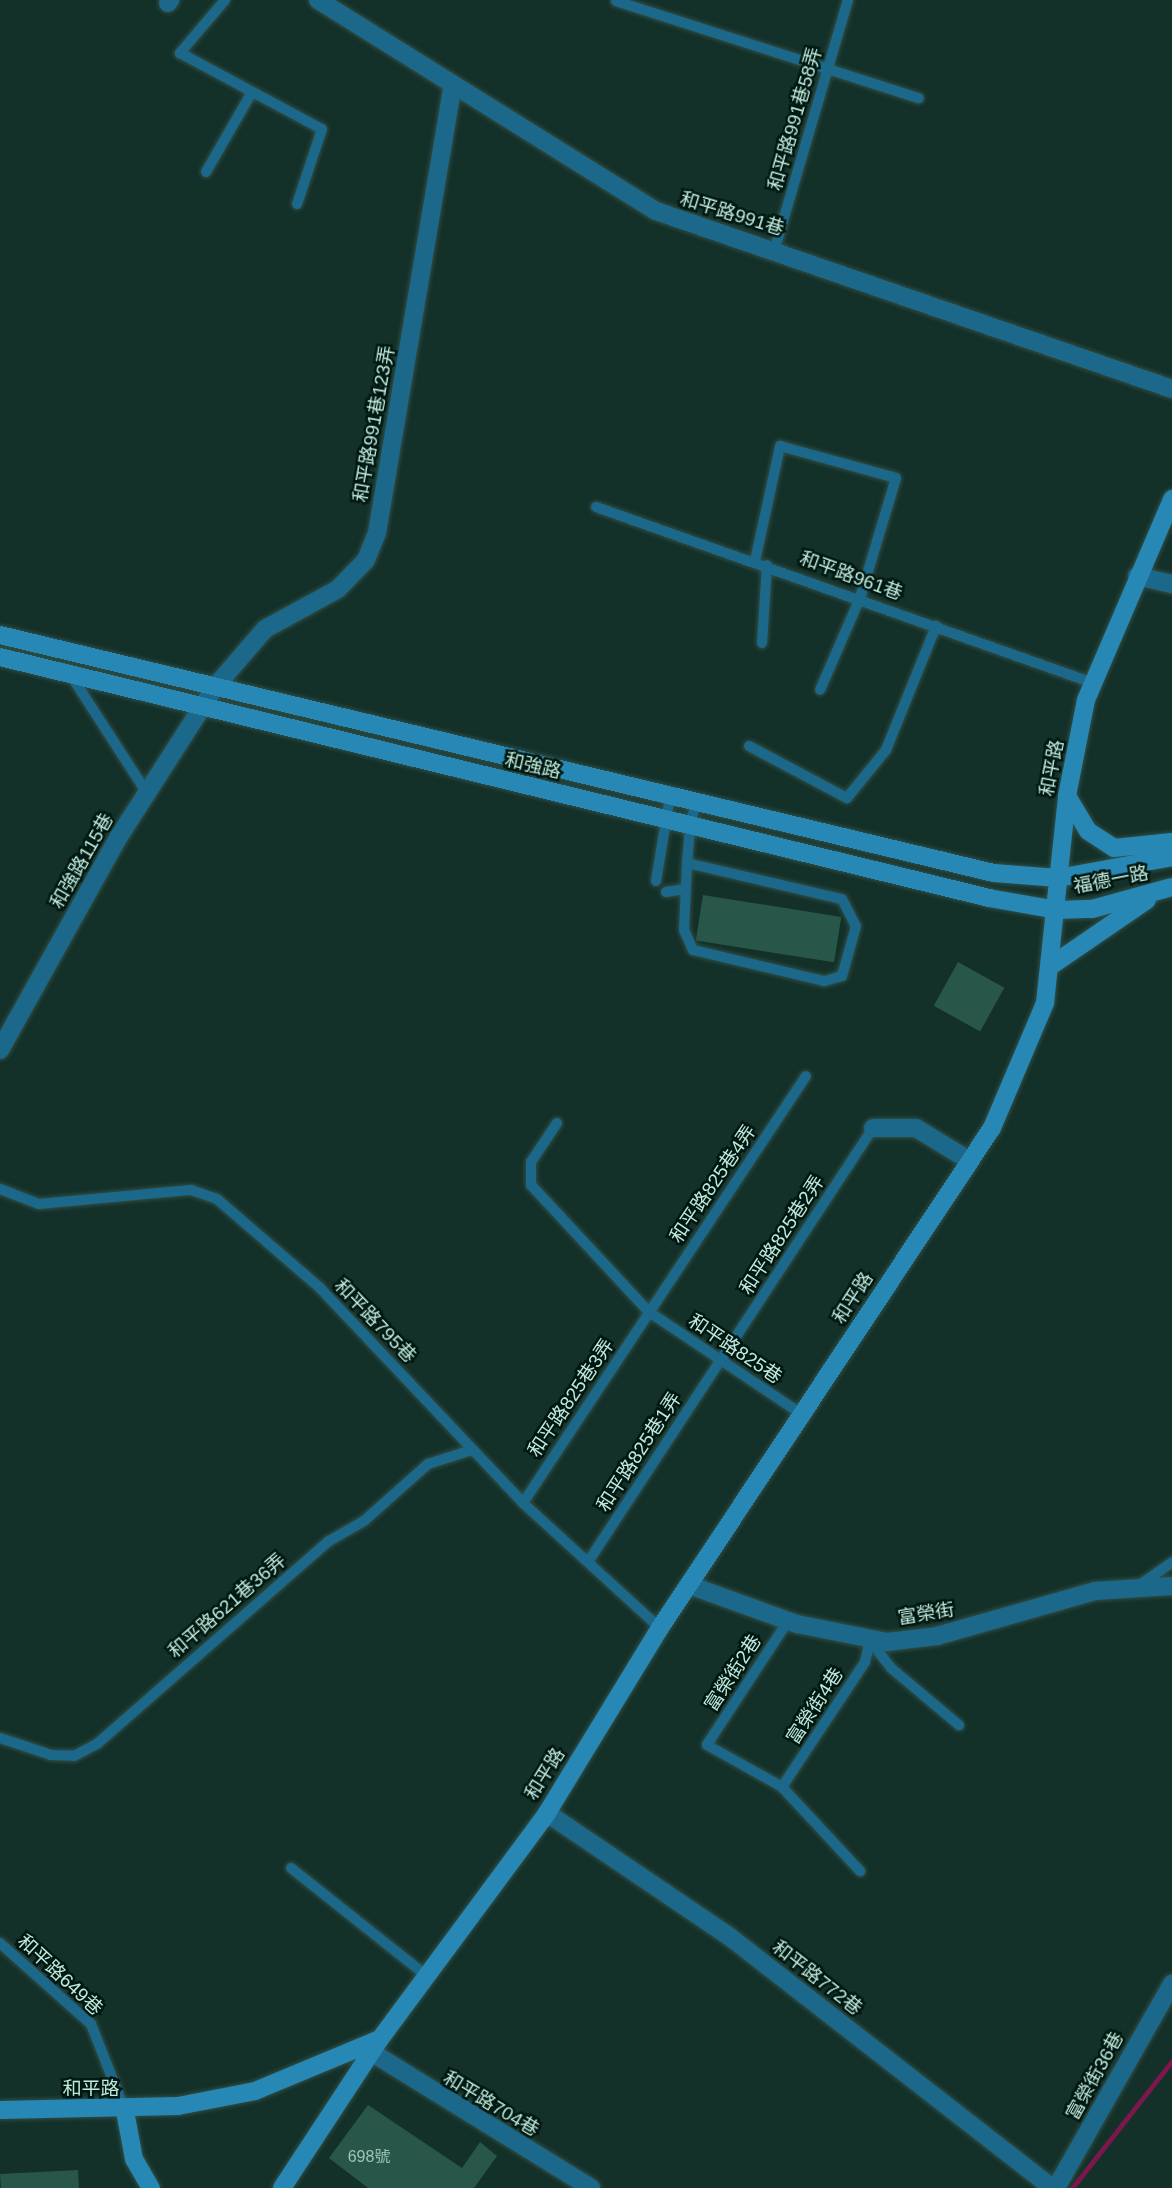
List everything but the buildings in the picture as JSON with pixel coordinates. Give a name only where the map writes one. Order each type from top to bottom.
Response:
[{"type":"street","name":"和平路991巷","points":[[318,0],[656,211],[775,248],[1172,388]]},
{"type":"street","name":"和平路991巷123弄","points":[[209,698],[265,629],[338,589],[366,560],[377,533],[453,84]]},
{"type":"street","name":"和平路","points":[[282,2188],[376,2046],[547,1813],[660,1628],[970,1161],[1024,1064],[1052,965],[1067,796],[1093,682],[1172,499]]},
{"type":"street","points":[[1137,576],[1172,584]]},
{"type":"street","name":"和強路","points":[[0,635],[209,698],[690,826],[1058,910]]},
{"type":"street","name":"和強路","points":[[0,657],[70,674],[209,698],[670,796],[994,873],[1058,878]]},
{"type":"street","name":"和強路115巷","points":[[0,1050],[147,793],[209,698]]},
{"type":"street","points":[[1067,796],[1088,831],[1114,848],[1172,842]]},
{"type":"street","name":"福德一路","points":[[1058,878],[1172,857]]},
{"type":"street","points":[[1052,965],[1164,890]]},
{"type":"street","name":"福德一路","points":[[1058,910],[1164,890]]},
{"type":"street","points":[[873,1128],[916,1128],[970,1161]]},
{"type":"street","name":"富榮街","points":[[689,1585],[789,1621],[870,1640],[937,1636],[1050,1600],[1141,1584],[1172,1586]]},
{"type":"street","name":"和平路772巷","points":[[547,1813],[730,1937],[1055,2188]]},
{"type":"street","name":"富榮街36巷","points":[[1055,2188],[1172,1984]]},
{"type":"street","name":"和平路","points":[[0,2110],[125,2111],[255,2091],[376,2046]]},
{"type":"street","name":"和平路704巷","points":[[376,2046],[591,2188]]},
{"type":"street","points":[[125,2111],[134,2159],[151,2188]]},
{"type":"lane","points":[[225,0],[180,53],[323,129],[298,204]]},
{"type":"lane","name":"和平路991巷58弄","points":[[775,248],[848,0]]},
{"type":"lane","points":[[616,1],[919,98]]},
{"type":"lane","points":[[206,173],[253,92]]},
{"type":"lane","points":[[755,561],[780,446],[896,478],[860,598],[820,690]]},
{"type":"lane","name":"和平路961巷","points":[[596,507],[1093,682]]},
{"type":"lane","points":[[762,643],[767,565]]},
{"type":"lane","points":[[749,746],[847,798],[886,750],[936,626]]},
{"type":"lane","points":[[70,674],[147,793]]},
{"type":"lane","points":[[656,881],[664,819],[670,796]]},
{"type":"lane","points":[[687,863],[842,899],[856,926],[848,967],[824,981],[703,954],[685,939],[687,863],[690,826],[696,802]]},
{"type":"lane","points":[[666,892],[686,889]]},
{"type":"lane","name":"和平路825巷4弄","points":[[649,1312],[806,1076]]},
{"type":"lane","name":"和平路825巷","points":[[557,1123],[531,1161],[531,1185],[649,1312],[803,1415]]},
{"type":"lane","name":"和平路825巷2弄","points":[[720,1360],[873,1128]]},
{"type":"lane","name":"和平路795巷","points":[[0,1189],[39,1204],[191,1191],[217,1199],[320,1288],[523,1503],[660,1628]]},
{"type":"lane","name":"和平路825巷3弄","points":[[523,1503],[649,1312]]},
{"type":"lane","name":"和平路825巷1弄","points":[[587,1562],[720,1360]]},
{"type":"lane","name":"和平路621巷36弄","points":[[0,1738],[51,1755],[74,1756],[97,1744],[329,1541],[364,1521],[428,1464],[472,1450]]},
{"type":"lane","points":[[1141,1584],[1172,1562]]},
{"type":"lane","name":"富榮街2巷","points":[[782,1787],[707,1745],[789,1621]]},
{"type":"lane","points":[[870,1640],[891,1668],[958,1726]]},
{"type":"lane","name":"富榮街4巷","points":[[782,1787],[865,1662],[870,1640]]},
{"type":"lane","points":[[782,1787],[859,1871]]},
{"type":"lane","points":[[291,1868],[427,1976]]},
{"type":"lane","name":"和平路649巷","points":[[0,1943],[91,2024],[125,2111]]},
{"type":"waterway","points":[[1072,2188],[1172,2061]]}]
